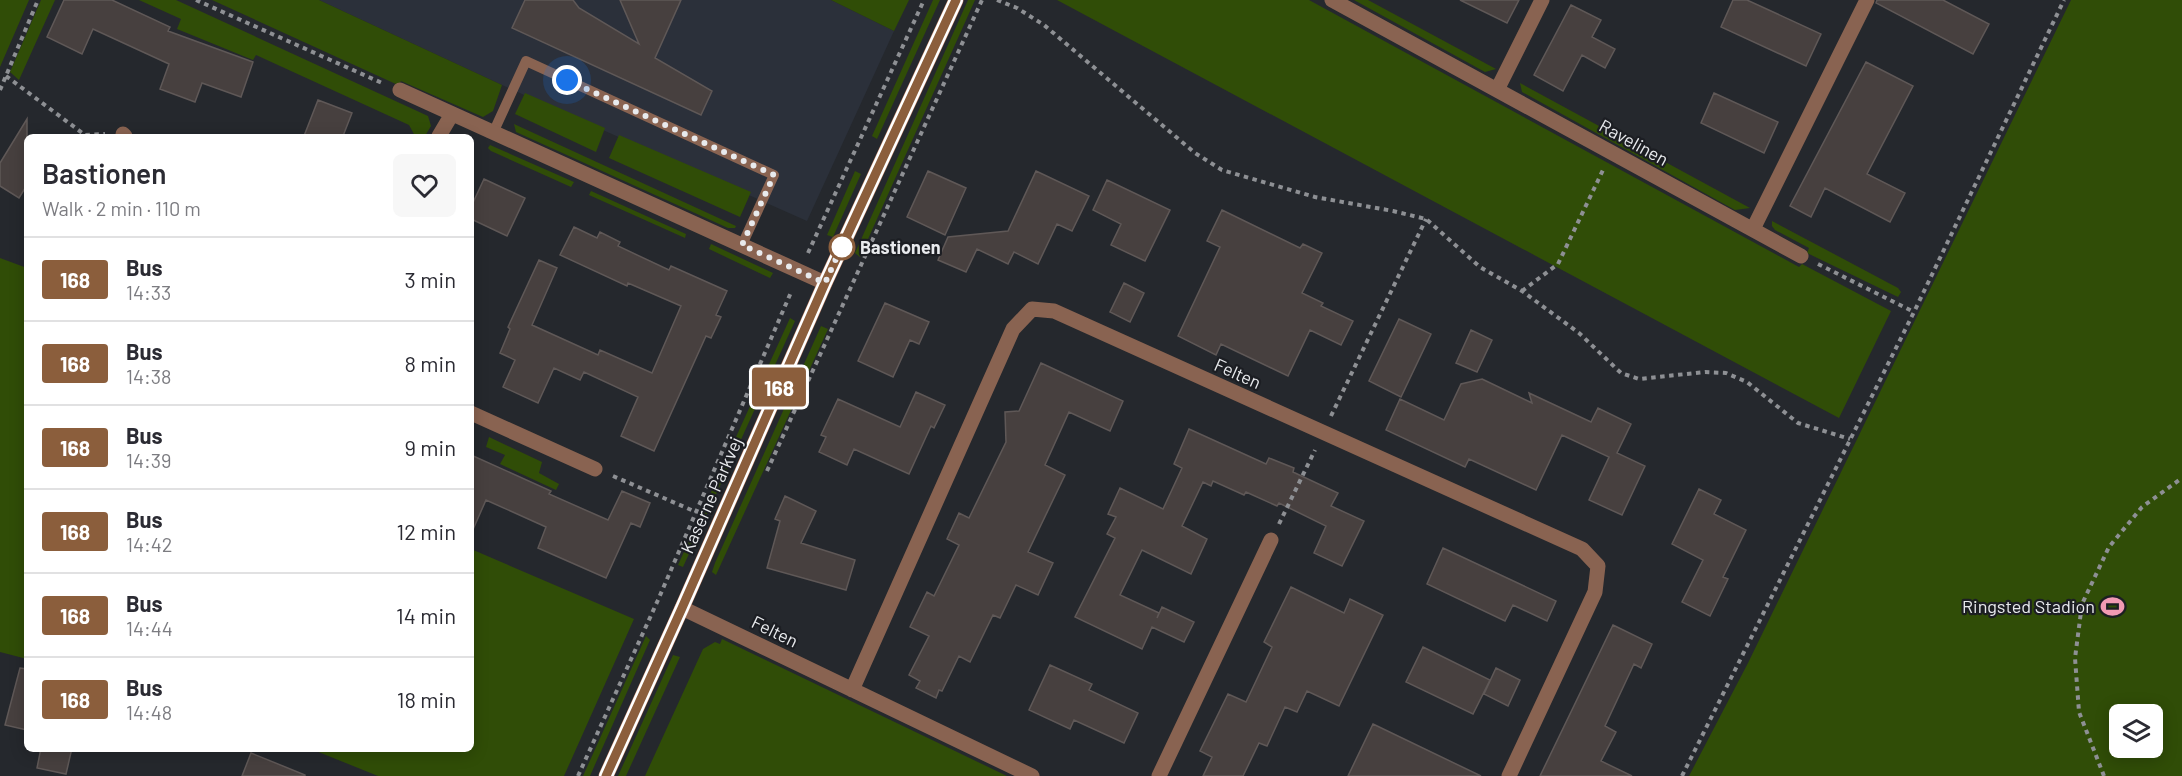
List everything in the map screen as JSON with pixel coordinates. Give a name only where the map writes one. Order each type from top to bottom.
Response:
[{"type":"street","name":"Kaserne Parkvej","points":[[606,776],[825,283],[956,0]]},
{"type":"street","name":"Ravelinen","points":[[1332,0],[1801,255]]},
{"type":"street","points":[[1497,90],[1542,0]]},
{"type":"street","points":[[1753,229],[1867,0]]},
{"type":"street","points":[[400,90],[825,283]]},
{"type":"street","points":[[440,134],[452,114]]},
{"type":"street","name":"Felten","points":[[852,690],[1013,329],[1032,309],[1054,310],[1582,549],[1598,566],[1595,592],[1509,776]]},
{"type":"street","points":[[474,414],[595,469]]},
{"type":"street","points":[[1159,776],[1271,540]]},
{"type":"street","name":"Felten","points":[[682,608],[1032,776]]},
{"type":"lane","points":[[493,133],[526,61],[774,175],[742,245]]},
{"type":"path","points":[[0,90],[38,0]]},
{"type":"path","points":[[196,0],[400,90]]},
{"type":"path","points":[[578,776],[658,600],[800,272],[924,0]]},
{"type":"path","points":[[765,477],[982,0]]},
{"type":"path","points":[[997,0],[1017,8],[1044,25],[1195,153],[1222,171],[1315,197],[1426,219],[1480,267],[1522,291],[1579,333],[1621,373],[1640,379],[1705,372],[1726,373],[1747,382],[1798,423],[1850,439]]},
{"type":"path","points":[[1682,776],[1914,312],[2064,0]]},
{"type":"path","points":[[6,76],[84,134]]},
{"type":"path","points":[[1522,291],[1558,264],[1611,152]]},
{"type":"path","points":[[1392,290],[1426,219]]},
{"type":"path","points":[[1801,255],[1914,312]]},
{"type":"path","points":[[595,469],[696,513]]},
{"type":"path","points":[[2104,776],[2079,712],[2075,658],[2082,604],[2109,547],[2142,507],[2182,478]]},
{"type":"shaded area","points":[[319,0],[831,0],[894,31],[807,221],[502,85]]},
{"type":"green space","points":[[0,0],[29,0],[0,67]]},
{"type":"green space","points":[[41,0],[55,0],[19,80],[10,72]]},
{"type":"green space","points":[[139,0],[176,0],[428,116],[431,126],[426,134],[414,134],[409,125],[256,55],[253,60],[177,29],[181,19]]},
{"type":"green space","points":[[212,0],[319,0],[502,85],[493,111],[483,117],[401,81],[398,85]]},
{"type":"green space","points":[[831,0],[909,0],[894,31]]},
{"type":"green space","points":[[933,0],[940,0],[877,139],[872,136]]},
{"type":"green space","points":[[968,0],[975,0],[860,257],[855,253]]},
{"type":"green space","points":[[1057,0],[1309,0],[1799,267],[1802,264],[1891,311],[1839,418]]},
{"type":"green space","points":[[1354,0],[1368,0],[1496,69],[1485,72]]},
{"type":"green space","points":[[2071,0],[2182,0],[2182,776],[1689,776],[1748,663]]},
{"type":"green space","points":[[1520,83],[1750,208],[1735,210],[1522,92]]},
{"type":"green space","points":[[525,93],[605,128],[596,152],[515,114]]},
{"type":"green space","points":[[514,124],[736,226],[728,228],[516,132]]},
{"type":"green space","points":[[619,135],[751,192],[740,217],[609,158]]},
{"type":"green space","points":[[490,145],[574,182],[571,187],[491,151],[488,148]]},
{"type":"green space","points":[[855,171],[861,174],[833,237],[827,235]]},
{"type":"green space","points":[[591,191],[686,234],[685,238],[589,195]]},
{"type":"green space","points":[[1772,221],[1898,288],[1901,292],[1898,297],[1807,253],[1809,248],[1775,230]]},
{"type":"green space","points":[[711,244],[773,273],[770,278],[709,249]]},
{"type":"green space","points":[[0,258],[24,267],[24,658],[0,652]]},
{"type":"green space","points":[[790,318],[795,321],[683,567],[678,565]]},
{"type":"green space","points":[[821,326],[828,329],[716,575],[712,572],[715,563]]},
{"type":"green space","points":[[489,437],[542,462],[539,473],[559,484],[556,490],[500,464],[505,455],[486,447]]},
{"type":"green space","points":[[474,550],[634,619],[564,776],[378,776],[318,752],[474,752]]},
{"type":"green space","points":[[646,636],[650,640],[590,776],[583,776]]},
{"type":"green space","points":[[722,639],[1007,776],[645,776],[703,649],[715,642],[720,644]]},
{"type":"green space","points":[[673,655],[680,657],[626,776],[618,776]]},
{"type":"building","points":[[64,0],[112,0],[170,27],[168,31],[253,62],[241,97],[202,83],[195,102],[160,89],[169,64],[93,29],[82,54],[47,37]]},
{"type":"building","points":[[525,0],[573,0],[579,8],[639,44],[620,0],[681,0],[655,58],[712,91],[701,115],[512,28]]},
{"type":"building","points":[[1460,0],[1519,0],[1507,23]]},
{"type":"building","points":[[1733,0],[1747,0],[1821,34],[1806,66],[1721,27]]},
{"type":"building","points":[[1877,0],[1943,0],[1989,24],[1973,54],[1876,3]]},
{"type":"building","points":[[1571,5],[1601,20],[1592,37],[1615,49],[1605,68],[1582,55],[1563,91],[1534,75]]},
{"type":"building","points":[[1866,62],[1913,86],[1867,174],[1905,193],[1890,222],[1825,188],[1811,217],[1790,206]]},
{"type":"building","points":[[1714,93],[1778,122],[1764,153],[1701,123]]},
{"type":"building","points":[[318,100],[352,113],[344,134],[305,134]]},
{"type":"building","points":[[27,119],[27,134],[24,134],[24,190],[19,198],[0,186],[0,163]]},
{"type":"building","points":[[928,171],[966,188],[945,235],[907,217]]},
{"type":"building","points":[[1036,171],[1089,196],[1072,231],[1057,224],[1038,264],[1014,252],[1008,264],[977,249],[966,272],[938,260],[948,237],[1008,231]]},
{"type":"building","points":[[484,179],[525,198],[507,236],[474,220],[474,201]]},
{"type":"building","points":[[1107,180],[1170,210],[1145,261],[1111,245],[1121,224],[1093,210]]},
{"type":"building","points":[[1222,210],[1300,248],[1303,244],[1322,253],[1302,293],[1323,303],[1321,306],[1353,321],[1341,345],[1310,330],[1288,376],[1221,344],[1216,355],[1178,336],[1220,247],[1207,241]]},
{"type":"building","points":[[574,227],[597,238],[600,232],[620,242],[618,246],[669,270],[671,266],[727,291],[716,315],[721,317],[711,338],[706,336],[654,451],[621,436],[638,397],[584,372],[580,380],[554,368],[538,403],[503,387],[515,360],[500,353],[510,329],[508,327],[539,260],[557,268],[532,325],[598,355],[600,350],[652,373],[681,306],[628,283],[627,286],[560,255]]},
{"type":"building","points":[[1124,283],[1144,293],[1130,322],[1110,312]]},
{"type":"building","points":[[885,303],[929,322],[919,344],[910,340],[893,377],[858,361]]},
{"type":"building","points":[[1399,319],[1431,334],[1401,397],[1369,381]]},
{"type":"building","points":[[1471,330],[1492,340],[1477,372],[1456,363]]},
{"type":"building","points":[[1041,363],[1123,401],[1110,431],[1069,412],[1045,465],[1065,475],[1028,552],[1053,563],[1038,595],[1016,585],[1000,618],[993,615],[970,662],[959,656],[942,691],[939,690],[936,698],[916,688],[920,681],[909,675],[929,636],[910,627],[927,592],[934,596],[959,545],[947,539],[959,513],[969,518],[1006,442],[1005,412],[1019,411]]},
{"type":"building","points":[[1482,379],[1532,403],[1529,393],[1591,422],[1598,408],[1631,424],[1617,453],[1645,466],[1622,515],[1589,500],[1609,457],[1562,435],[1536,490],[1469,459],[1465,467],[1386,430],[1400,399],[1444,420],[1461,384]]},
{"type":"building","points":[[916,392],[945,405],[934,428],[931,426],[909,474],[854,449],[847,465],[819,452],[826,437],[821,435],[838,399],[900,427]]},
{"type":"building","points":[[1189,429],[1266,464],[1269,458],[1294,468],[1293,472],[1338,493],[1331,506],[1364,521],[1342,566],[1314,553],[1326,526],[1279,503],[1277,506],[1246,492],[1244,495],[1213,481],[1211,486],[1203,482],[1182,526],[1207,539],[1191,574],[1142,550],[1120,595],[1159,613],[1157,618],[1162,607],[1194,622],[1184,642],[1152,627],[1142,649],[1075,617],[1115,538],[1107,534],[1116,517],[1108,514],[1120,488],[1163,509],[1182,468],[1174,464]]},
{"type":"building","points":[[474,456],[551,491],[549,494],[608,520],[622,491],[650,503],[640,527],[631,523],[606,578],[538,548],[546,527],[486,500],[474,527]]},
{"type":"building","points":[[1699,489],[1721,500],[1714,514],[1746,530],[1723,577],[1728,579],[1710,616],[1682,602],[1703,560],[1672,544]]},
{"type":"building","points":[[785,496],[816,511],[801,543],[855,560],[846,590],[767,568],[780,521],[775,519]]},
{"type":"building","points":[[1443,548],[1556,601],[1547,621],[1513,605],[1505,621],[1427,584]]},
{"type":"building","points":[[1291,587],[1344,613],[1350,599],[1383,615],[1339,706],[1307,691],[1297,712],[1285,707],[1267,746],[1259,743],[1243,776],[1203,776],[1212,757],[1200,751],[1228,694],[1246,702],[1272,647],[1264,642]]},
{"type":"building","points":[[1613,625],[1652,644],[1641,668],[1634,664],[1605,726],[1616,732],[1601,761],[1632,776],[1540,776]]},
{"type":"building","points":[[1423,647],[1490,680],[1473,714],[1406,682]]},
{"type":"building","points":[[1050,665],[1092,684],[1089,690],[1138,713],[1124,743],[1074,720],[1070,729],[1029,710]]},
{"type":"building","points":[[20,668],[24,669],[24,729],[5,725]]},
{"type":"building","points":[[1496,668],[1520,680],[1508,706],[1484,694]]},
{"type":"building","points":[[1373,724],[1481,776],[1348,776]]},
{"type":"building","points":[[40,752],[71,752],[66,774],[37,768]]},
{"type":"building","points":[[251,753],[305,775],[305,776],[242,776]]},
{"type":"bus line","name":"168","points":[[606,776],[825,283],[956,0]]},
{"type":"place","name":"Bastionen","points":[[842,247]]},
{"type":"place","name":"Ringsted Stadion","points":[[2113,606]]},
{"type":"route","points":[[567,80],[774,175],[742,245],[825,283],[845,239],[842,247]]}]
